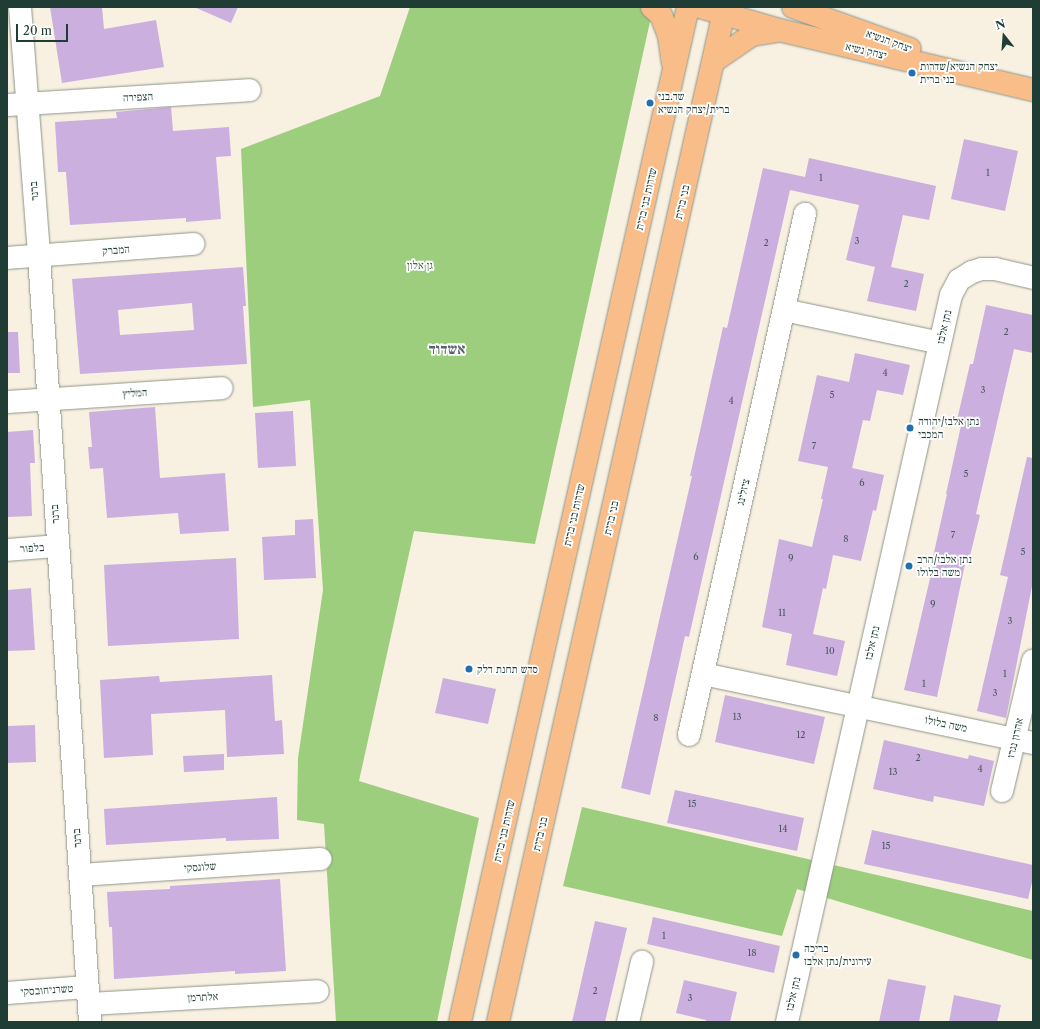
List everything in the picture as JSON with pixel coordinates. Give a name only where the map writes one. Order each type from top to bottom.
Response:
[{"type":"main road","points":[[652,7],[660,15],[669,36],[675,72]]},
{"type":"main road","name":"שדרות בני ברית","points":[[460,1022],[675,72],[688,7]]},
{"type":"main road","name":"יצחק נשיא","points":[[700,7],[725,11],[779,30],[1033,90]]},
{"type":"main road","name":"יצחק הנשיא","points":[[793,7],[929,55],[1033,80]]},
{"type":"main road","name":"בני ברית","points":[[498,1022],[725,11]]},
{"type":"main road","points":[[714,61],[752,35],[779,30]]},
{"type":"street","name":"ברנר","points":[[20,7],[17,104],[39,256],[47,399],[89,1004]]},
{"type":"street","name":"הצפירה","points":[[17,104],[250,90]]},
{"type":"street","name":"ציזלינג","points":[[689,735],[805,214]]},
{"type":"street","name":"המברק","points":[[7,258],[193,244]]},
{"type":"street","name":"נתן אלבז","points":[[787,1022],[951,295],[959,280],[972,272],[982,269],[995,269],[1033,278]]},
{"type":"street","points":[[784,310],[940,343]]},
{"type":"street","name":"המליץ","points":[[7,402],[222,388]]},
{"type":"street","name":"בלפור","points":[[7,550],[57,546]]},
{"type":"street","name":"אהרון נגרו","points":[[1002,791],[1024,741],[1033,661]]},
{"type":"street","points":[[703,674],[858,706]]},
{"type":"street","name":"משה בלולו","points":[[858,706],[1024,741]]},
{"type":"street","name":"שלונסקי","points":[[80,875],[320,859]]},
{"type":"street","points":[[628,1022],[642,962]]},
{"type":"street","name":"אלתרמן","points":[[89,1004],[318,991]]},
{"type":"street","name":"טשרניחובסקי","points":[[7,993],[89,1004]]},
{"type":"green space","name":"גן אלון","points":[[410,7],[653,8],[535,544],[414,531],[359,781],[479,818],[437,1022],[336,1022],[324,824],[297,820],[298,758],[323,590],[310,400],[253,407],[241,149],[380,96]]},
{"type":"green space","points":[[582,807],[1033,911],[1033,960],[797,889],[782,936],[563,886]]},
{"type":"building","points":[[50,7],[102,7],[104,29],[156,20],[164,67],[62,83]]},
{"type":"building","points":[[194,7],[238,7],[231,23]]},
{"type":"building","points":[[171,107],[173,131],[229,127],[231,156],[216,157],[221,219],[186,222],[186,218],[70,225],[66,172],[58,172],[55,122],[117,118],[116,112]]},
{"type":"building","points":[[964,139],[1018,151],[1005,211],[951,199]]},
{"type":"building","points":[[809,158],[936,186],[929,220],[903,215],[891,267],[924,274],[916,311],[867,301],[875,267],[846,260],[859,205],[790,190],[689,637],[685,636],[650,795],[621,788],[692,476],[690,476],[723,327],[727,328],[763,168],[805,177]]},
{"type":"building","points":[[243,267],[246,306],[243,306],[247,364],[80,374],[72,279]],"holes":[[[192,303],[194,330],[120,335],[118,310]]]},
{"type":"building","points":[[986,305],[1033,315],[1033,353],[1014,349],[976,514],[980,515],[968,564],[965,564],[937,697],[904,690],[935,557],[933,557],[962,421],[957,420],[970,364],[973,364]]},
{"type":"building","points":[[7,332],[18,332],[20,373],[7,373]]},
{"type":"building","points":[[855,353],[910,365],[903,395],[877,390],[870,421],[863,420],[852,468],[884,475],[876,511],[873,510],[861,561],[833,555],[826,589],[823,588],[813,634],[845,641],[837,676],[786,665],[792,634],[762,627],[779,539],[812,547],[823,499],[821,499],[828,467],[798,461],[817,375],[849,382]]},
{"type":"building","points":[[155,407],[160,478],[225,473],[229,531],[180,534],[178,513],[107,518],[103,468],[90,469],[88,447],[92,447],[89,412]]},
{"type":"building","points":[[293,411],[296,466],[258,468],[255,413]]},
{"type":"building","points":[[33,430],[35,463],[30,463],[32,516],[7,517],[7,432]]},
{"type":"building","points":[[1027,457],[1033,458],[1033,581],[1006,718],[977,711],[1008,577],[1000,575]]},
{"type":"building","points":[[313,519],[316,578],[264,580],[262,537],[295,535],[295,520]]},
{"type":"building","points":[[236,558],[239,639],[108,646],[104,565]]},
{"type":"building","points":[[31,588],[35,650],[7,651],[7,590]]},
{"type":"building","points":[[272,675],[275,721],[282,720],[284,754],[227,757],[225,710],[151,714],[153,755],[104,758],[100,680],[159,676],[160,682]]},
{"type":"building","points":[[443,678],[496,689],[488,724],[435,713]]},
{"type":"building","points":[[725,695],[825,717],[814,764],[715,742]]},
{"type":"building","points":[[35,725],[36,762],[7,763],[7,726]]},
{"type":"building","points":[[884,740],[968,759],[969,755],[994,761],[984,806],[934,796],[933,802],[873,789]]},
{"type":"building","points":[[224,754],[224,770],[184,772],[183,756]]},
{"type":"building","points":[[675,790],[804,818],[797,851],[667,823]]},
{"type":"building","points":[[277,797],[279,839],[226,841],[226,838],[106,845],[104,809]]},
{"type":"building","points":[[872,830],[1033,865],[1033,878],[1028,899],[864,864]]},
{"type":"building","points":[[280,879],[286,971],[235,974],[235,971],[114,979],[112,927],[109,927],[107,892],[170,889],[170,886]]},
{"type":"building","points":[[653,917],[780,946],[774,973],[647,944]]},
{"type":"building","points":[[595,921],[627,928],[605,1022],[572,1022]]},
{"type":"building","points":[[888,979],[926,986],[919,1022],[879,1022]]},
{"type":"building","points":[[684,980],[737,992],[730,1022],[706,1022],[706,1020],[676,1013]]},
{"type":"building","points":[[954,995],[1001,1005],[997,1022],[949,1022]]},
{"type":"place","name":"יצחק הנשיא/שדרות בני ברית","points":[[912,73]]},
{"type":"place","name":"שד.בני ברית/יצחק הנשיא","points":[[650,103]]},
{"type":"place","name":"נתן אלבז/יהודה המכבי","points":[[910,428]]},
{"type":"place","name":"נתן אלבז/הרב משה בלולו","points":[[909,566]]},
{"type":"place","name":"סדש תחנת דלק","points":[[469,669]]},
{"type":"place","name":"בריכה עירונית/נתן אלבז","points":[[796,955]]},
{"type":"district","name":"אשדוד","points":[[447,349]]}]
